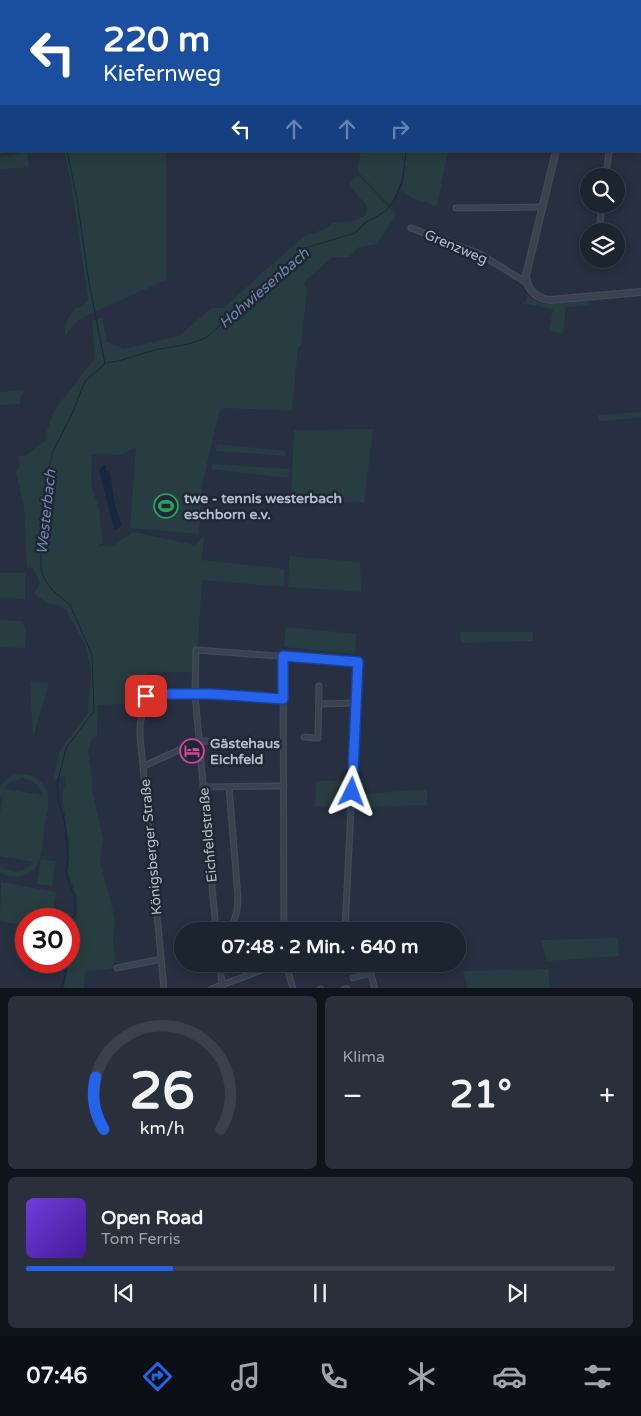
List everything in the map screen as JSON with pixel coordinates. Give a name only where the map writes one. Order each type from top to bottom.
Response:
[{"type":"street","points":[[556,152],[526,276],[532,294],[542,299],[550,300],[641,292]]},
{"type":"street","points":[[607,168],[609,152]]},
{"type":"street","points":[[456,208],[543,207]]},
{"type":"street","name":"Grenzweg","points":[[411,228],[480,254],[527,283]]},
{"type":"street","name":"Eichfeldstraße","points":[[215,922],[195,694],[196,650],[283,656]]},
{"type":"street","points":[[284,922],[283,656],[358,662],[345,922]]},
{"type":"street","points":[[304,737],[318,738],[319,686]]},
{"type":"street","points":[[195,694],[283,699]]},
{"type":"street","name":"Königsberger Straße","points":[[164,988],[140,725],[144,698],[149,695],[195,694]]},
{"type":"street","points":[[320,704],[356,703]]},
{"type":"street","points":[[144,766],[199,741],[283,743]]},
{"type":"street","points":[[229,786],[238,898],[234,922]]},
{"type":"street","points":[[203,787],[284,786]]},
{"type":"street","points":[[117,968],[161,959]]},
{"type":"street","points":[[220,972],[222,986]]},
{"type":"street","points":[[211,988],[222,986],[258,972]]},
{"type":"street","points":[[288,972],[293,988]]},
{"type":"street","points":[[353,978],[371,973],[375,988]]},
{"type":"green space","points":[[27,152],[29,167],[0,169],[0,158]]},
{"type":"green space","points":[[64,152],[165,152],[166,280],[83,317],[73,325],[65,337],[66,325],[70,315],[75,308],[82,307],[88,299],[70,176]]},
{"type":"green space","points":[[361,152],[448,152],[437,206],[415,199],[401,190],[407,167],[405,165],[404,174],[391,206],[359,173],[358,167]]},
{"type":"green space","points":[[358,175],[396,215],[377,244],[359,247],[349,257],[331,258],[303,283],[307,289],[301,346],[298,347],[292,411],[220,409],[202,485],[199,534],[130,528],[136,447],[119,455],[92,454],[91,484],[99,509],[103,543],[98,545],[97,548],[99,546],[114,545],[133,532],[195,545],[204,535],[202,560],[284,569],[284,587],[202,580],[196,672],[149,672],[147,673],[138,703],[98,705],[97,734],[91,740],[88,752],[92,788],[103,840],[100,861],[115,919],[113,941],[115,956],[113,968],[85,973],[84,988],[64,988],[67,973],[80,973],[80,908],[78,908],[77,897],[68,871],[70,842],[62,795],[65,785],[64,775],[53,781],[59,752],[88,713],[91,672],[86,646],[66,610],[58,605],[49,604],[34,594],[40,583],[33,567],[27,568],[24,506],[16,472],[19,466],[18,456],[25,456],[46,440],[45,437],[52,416],[59,404],[95,358],[92,321],[102,317],[107,342],[124,349],[179,336],[211,308],[223,308],[303,237],[322,230],[333,223],[353,221],[365,216],[367,206],[353,190],[350,183]]},
{"type":"green space","points":[[528,296],[546,304],[588,301],[589,306],[566,307],[563,333],[549,331],[553,309],[522,303],[523,301],[525,302]]},
{"type":"green space","points":[[25,390],[21,396],[20,404],[0,405],[0,392]]},
{"type":"green space","points":[[641,412],[641,418],[599,421],[598,415]]},
{"type":"green space","points":[[373,429],[364,503],[291,498],[294,430]]},
{"type":"green space","points":[[217,444],[285,451],[286,456],[216,451]]},
{"type":"green space","points":[[213,464],[289,469],[288,478],[211,469]]},
{"type":"green space","points":[[289,556],[360,562],[361,592],[288,587]]},
{"type":"green space","points":[[0,573],[25,573],[25,599],[0,598]]},
{"type":"green space","points":[[0,620],[23,621],[26,634],[25,648],[0,647]]},
{"type":"green space","points":[[286,627],[356,634],[355,654],[284,647]]},
{"type":"green space","points":[[460,632],[533,632],[533,641],[461,643]]},
{"type":"green space","points":[[30,681],[49,683],[33,738]]},
{"type":"green space","points":[[16,774],[35,777],[44,785],[48,796],[48,807],[39,861],[32,871],[22,876],[0,873],[0,866],[9,871],[18,872],[26,869],[34,862],[0,856],[0,813],[3,791],[0,801],[0,786]],"holes":[[[22,778],[40,788],[43,795],[4,789],[9,783]]]},
{"type":"green space","points":[[349,780],[348,806],[315,806],[316,781]]},
{"type":"green space","points":[[427,789],[427,805],[356,807],[354,795]]},
{"type":"green space","points":[[41,859],[56,861],[52,886],[37,884]]},
{"type":"green space","points":[[1,882],[56,892],[54,908],[15,908],[15,924],[0,921]]},
{"type":"green space","points":[[618,938],[619,956],[547,961],[541,940]]},
{"type":"green space","points":[[548,969],[550,988],[468,988],[463,972]]},
{"type":"water","points":[[103,465],[106,465],[106,470],[110,473],[115,505],[122,526],[114,530],[99,470]]},
{"type":"waterway","name":"Westerbach","points":[[67,152],[77,199],[89,283],[105,364],[85,381],[71,416],[53,451],[46,480],[41,546],[41,570],[44,578],[51,589],[70,605],[92,655],[94,711],[66,748],[57,784],[67,845],[66,874],[75,898],[75,908]]},
{"type":"waterway","name":"Hohwiesenbach","points":[[106,363],[159,349],[190,344],[207,337],[292,259],[308,247],[355,233],[365,223],[386,211],[394,200],[402,182],[406,152]]},
{"type":"waterway","name":"Westerbach","points":[[61,988],[66,973]]},
{"type":"place","name":"twe - tennis westerbach eschborn e.v.","points":[[166,506]]},
{"type":"place","name":"Gästehaus Eichfeld","points":[[192,751]]},
{"type":"route","points":[[146,696],[159,694],[212,694],[283,699],[283,656],[358,662],[352,792]]}]
